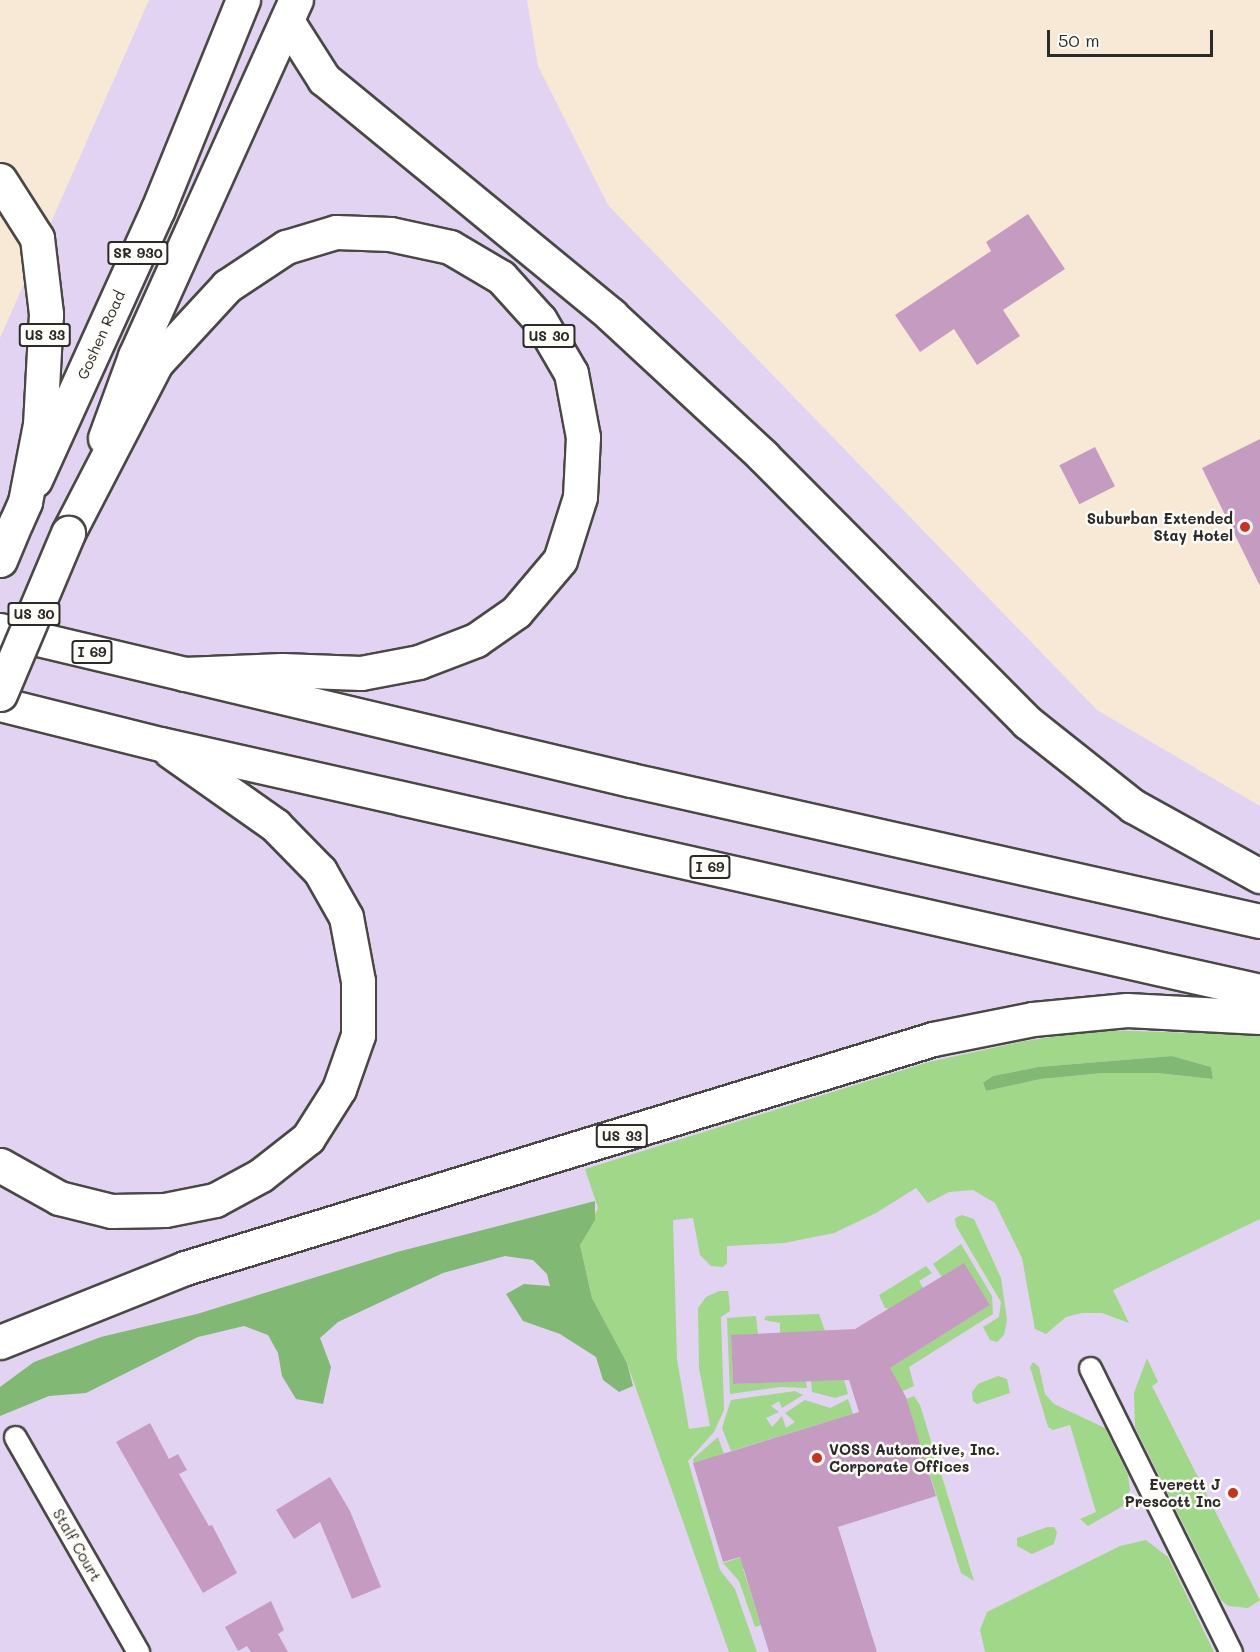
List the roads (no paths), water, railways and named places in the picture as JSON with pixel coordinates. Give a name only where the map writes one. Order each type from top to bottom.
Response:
[{"type":"highway","name":"Goshen Road","points":[[21,512],[158,209],[243,0]]},
{"type":"highway","name":"SR 930","points":[[72,523],[135,356],[292,10]]},
{"type":"highway","points":[[292,10],[324,79],[611,315],[763,456],[1027,722],[1133,806],[1260,876]]},
{"type":"highway","name":"US 33","points":[[0,180],[37,238],[46,314],[40,424],[21,512],[0,560]]},
{"type":"highway","name":"US 30","points":[[0,694],[72,523],[156,363],[226,286],[286,247],[336,232],[390,234],[450,247],[501,277],[540,320],[571,374],[583,437],[580,498],[560,560],[516,612],[476,640],[419,662],[361,674],[282,670],[184,674]]},
{"type":"highway","name":"I 69","points":[[0,630],[631,780],[1260,921]]},
{"type":"highway","name":"I 69","points":[[0,704],[161,744],[1260,991]]},
{"type":"highway","points":[[0,1165],[59,1198],[111,1211],[165,1210],[215,1200],[261,1175],[308,1138],[339,1089],[358,1035],[358,981],[346,917],[320,871],[276,825],[161,744]]},
{"type":"highway","name":"US 33","points":[[0,1342],[185,1268],[933,1039],[1033,1019],[1127,1010],[1260,1017]]},
{"type":"street","points":[[1090,1368],[1231,1652]]},
{"type":"street","name":"Stalf Court","points":[[15,1437],[138,1652]]},
{"type":"place","name":"Suburban Extended Stay Hotel","points":[[1245,527]]},
{"type":"place","name":"VOSS Automotive, Inc. Corporate Offices","points":[[817,1458]]},
{"type":"place","name":"Everett J Prescott Inc","points":[[1233,1493]]}]
